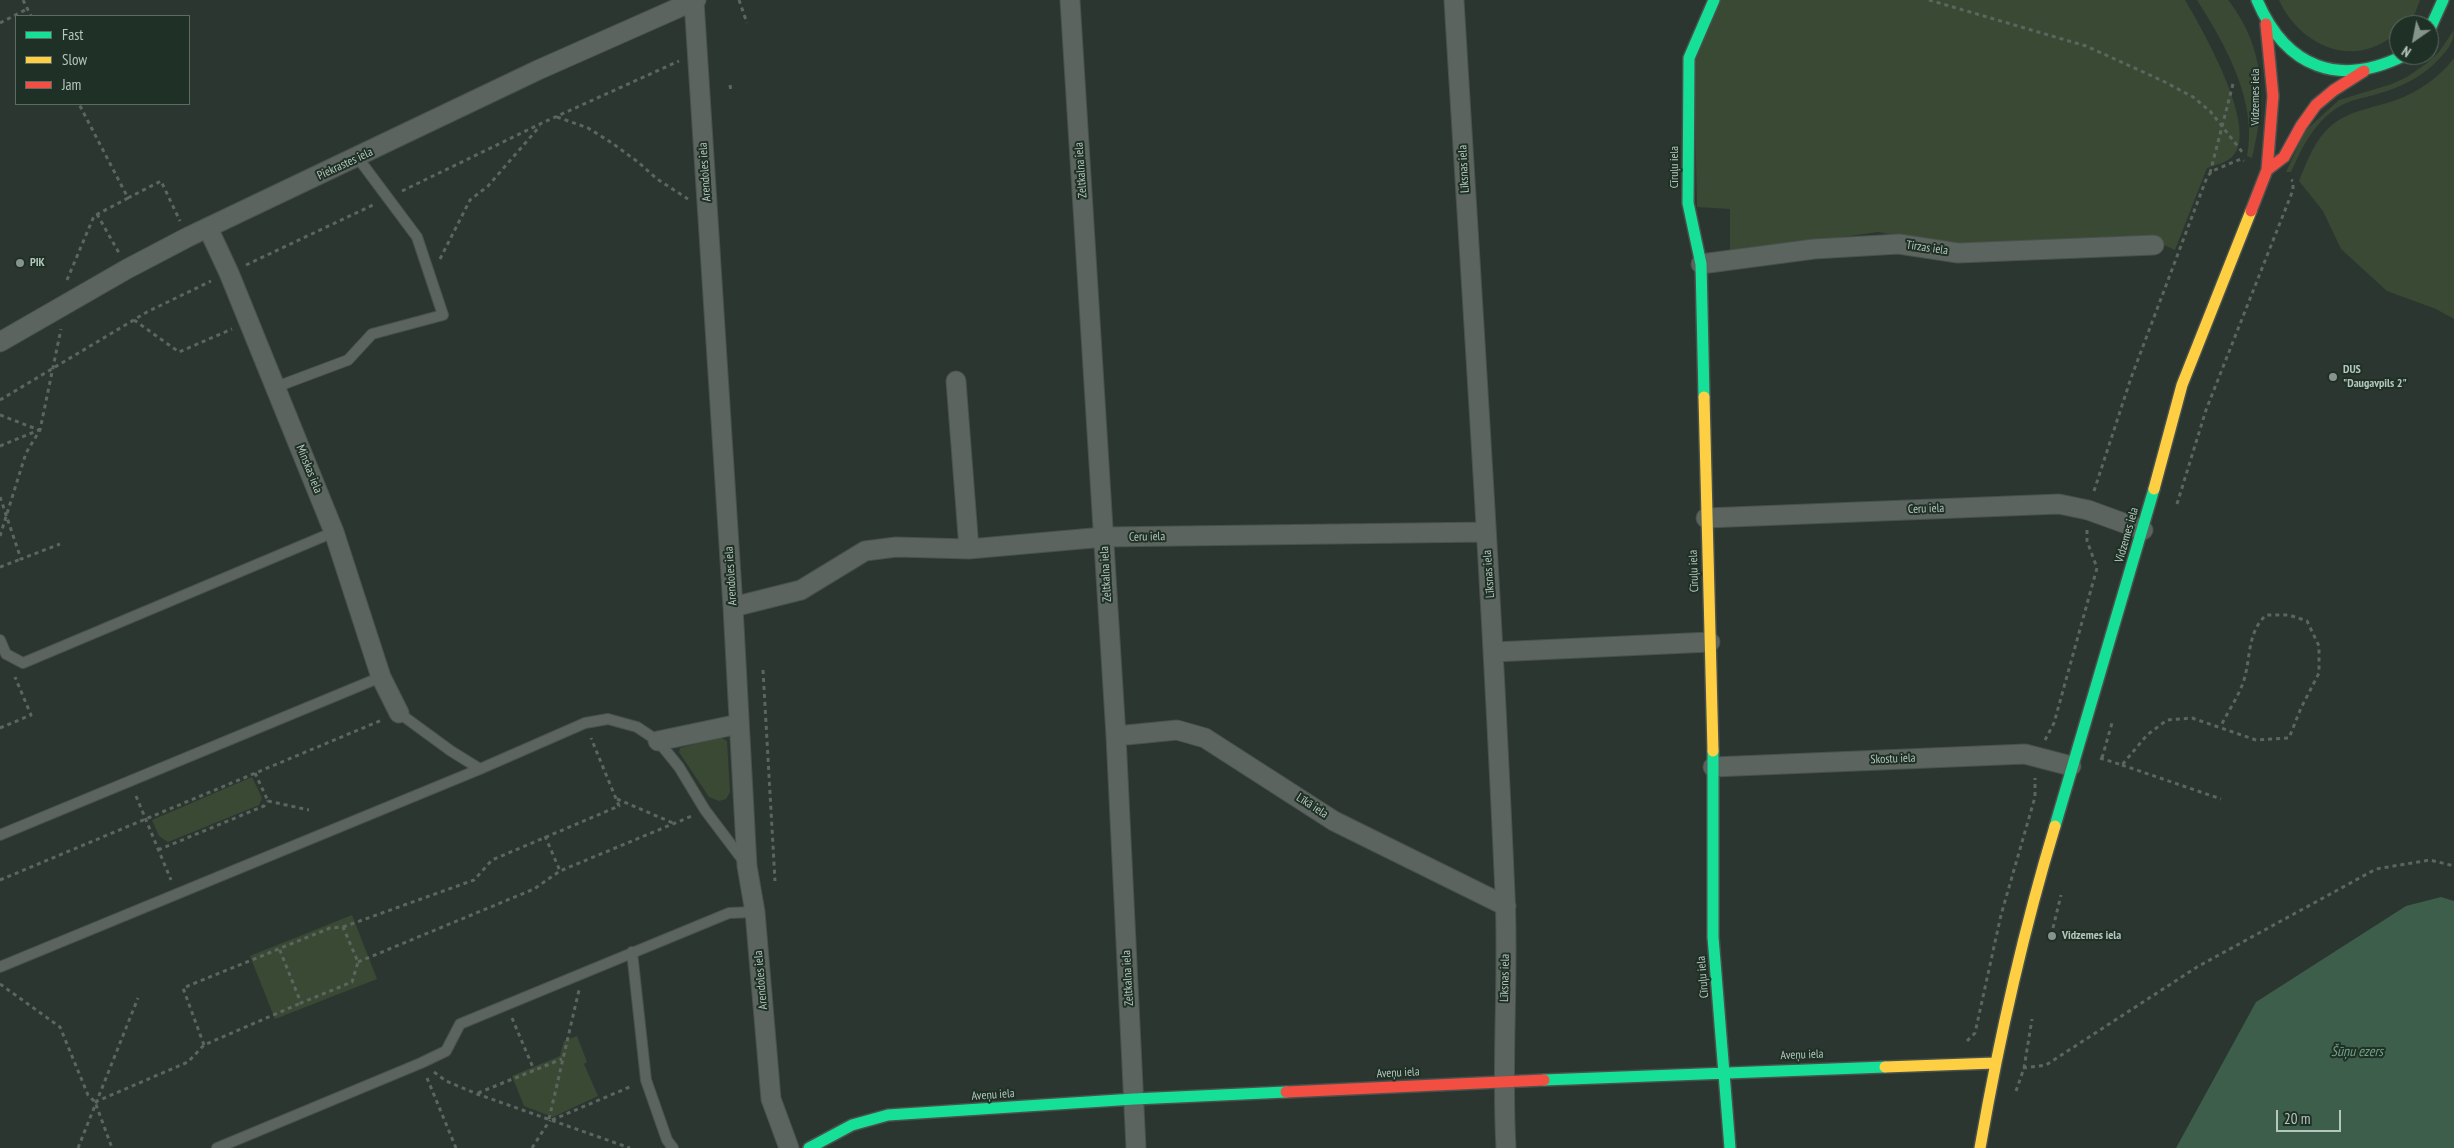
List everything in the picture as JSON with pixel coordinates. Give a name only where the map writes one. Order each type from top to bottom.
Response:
[{"type":"street","name":"Piekrastes iela","points":[[0,342],[127,269],[188,237],[358,158],[538,70],[695,0]]},
{"type":"street","name":"Arendoles iela","points":[[695,0],[747,866],[755,912],[771,1099],[789,1148]]},
{"type":"street","name":"Zeltkalna iela","points":[[1070,0],[1116,736],[1136,1148]]},
{"type":"street","name":"Līksnas iela","points":[[1454,0],[1494,652],[1506,906],[1503,1082],[1506,1148]]},
{"type":"street","name":"Cīruļu iela","points":[[1714,0],[1688,58],[1688,203],[1701,264],[1713,767],[1713,938],[1730,1148]]},
{"type":"street","points":[[2249,0],[2258,4],[2266,24],[2287,49],[2308,63],[2340,72],[2365,71],[2389,64]]},
{"type":"street","points":[[2436,15],[2443,0]]},
{"type":"street","name":"Vidzemes iela","points":[[1980,1148],[1995,1063],[2035,892],[2143,530],[2182,385],[2267,170],[2273,96],[2266,24]]},
{"type":"street","name":"Vidzemes iela","points":[[2267,170],[2284,157],[2301,126],[2316,105],[2334,90],[2365,71]]},
{"type":"street","name":"Minskas iela","points":[[208,228],[276,387],[334,532],[381,677],[399,713]]},
{"type":"street","name":"Tirzas iela","points":[[1701,264],[1814,250],[1899,244],[1958,253],[2154,245]]},
{"type":"street","points":[[956,381],[969,549]]},
{"type":"street","name":"Ceru iela","points":[[1706,518],[2059,504],[2088,510],[2143,530]]},
{"type":"street","name":"Ceru iela","points":[[733,608],[801,590],[865,551],[896,547],[969,549],[1104,537],[1486,532]]},
{"type":"street","points":[[1494,652],[1710,642]]},
{"type":"street","points":[[658,741],[739,724]]},
{"type":"street","name":"Līkā iela","points":[[1116,736],[1178,730],[1205,738],[1334,821],[1506,906]]},
{"type":"street","name":"Skostu iela","points":[[1713,767],[2025,754],[2039,757],[2074,758]]},
{"type":"street","name":"Aveņu iela","points":[[809,1148],[852,1125],[888,1115],[1134,1099],[1725,1072],[1995,1063]]},
{"type":"lane","points":[[276,387],[348,360],[372,334],[443,315],[417,237],[358,158]]},
{"type":"lane","points":[[0,640],[6,654],[23,663],[334,532]]},
{"type":"lane","points":[[0,835],[381,677]]},
{"type":"lane","points":[[399,713],[451,751],[480,769]]},
{"type":"lane","points":[[0,966],[177,895],[480,769],[585,723],[608,719],[637,727],[658,741],[679,767],[705,810],[747,866]]},
{"type":"lane","points":[[218,1148],[446,1051],[460,1024],[730,913],[755,912]]},
{"type":"lane","points":[[632,952],[646,1080],[667,1140],[673,1148]]},
{"type":"path","points":[[23,0],[31,15]]},
{"type":"path","points":[[739,0],[747,23]]},
{"type":"path","points":[[1929,0],[2086,46],[2193,97],[2210,111],[2242,153]]},
{"type":"path","points":[[15,15],[27,9]]},
{"type":"path","points":[[0,23],[15,15]]},
{"type":"path","points":[[238,269],[542,123],[684,59]]},
{"type":"path","points":[[1959,1046],[1974,1033],[2001,915],[2036,797],[2035,772],[2042,745],[2054,724],[2097,568],[2087,541],[2088,510],[2131,378],[2209,173],[2233,84]]},
{"type":"path","points":[[730,85],[731,90]]},
{"type":"path","points":[[80,105],[128,198]]},
{"type":"path","points":[[557,117],[588,128],[638,162],[657,180],[690,200],[707,205]]},
{"type":"path","points":[[431,278],[470,200],[488,186],[542,123]]},
{"type":"path","points":[[2209,173],[2240,159]]},
{"type":"path","points":[[66,281],[94,216],[158,182],[161,181],[188,237]]},
{"type":"path","points":[[2206,410],[2293,190],[2293,181]]},
{"type":"path","points":[[98,213],[127,269]]},
{"type":"path","points":[[0,400],[134,320],[216,279]]},
{"type":"path","points":[[134,320],[180,352],[249,322]]},
{"type":"path","points":[[0,536],[26,453],[40,430],[62,324]]},
{"type":"path","points":[[0,415],[40,430]]},
{"type":"path","points":[[0,446],[40,430]]},
{"type":"path","points":[[0,497],[20,558]]},
{"type":"path","points":[[0,567],[60,544]]},
{"type":"path","points":[[2122,764],[2147,735],[2167,720],[2192,718],[2221,726],[2256,740],[2289,738],[2301,708],[2319,673],[2320,646],[2307,621],[2289,615],[2266,615],[2259,622],[2253,632],[2244,680],[2221,726]]},
{"type":"path","points":[[0,728],[31,715],[6,654]]},
{"type":"path","points":[[763,670],[775,881]]},
{"type":"path","points":[[0,880],[399,713]]},
{"type":"path","points":[[204,1046],[183,988],[330,928],[343,927],[474,880],[492,860],[619,806],[585,723]]},
{"type":"path","points":[[2074,758],[2122,764],[2221,799]]},
{"type":"path","points":[[255,773],[268,801]]},
{"type":"path","points":[[130,781],[177,895]]},
{"type":"path","points":[[616,798],[673,824]]},
{"type":"path","points":[[268,801],[309,810]]},
{"type":"path","points":[[158,850],[264,806],[268,801]]},
{"type":"path","points":[[358,962],[534,889],[560,871],[705,810]]},
{"type":"path","points":[[545,836],[560,871]]},
{"type":"path","points":[[2046,1065],[2197,967],[2376,869],[2430,860],[2454,866]]},
{"type":"path","points":[[95,1102],[188,1062],[204,1046],[352,982],[358,962],[343,927]]},
{"type":"path","points":[[279,948],[301,1003]]},
{"type":"path","points":[[532,1148],[550,1119],[584,972]]},
{"type":"path","points":[[0,984],[60,1027],[88,1095],[95,1102],[112,1148]]},
{"type":"path","points":[[78,1148],[138,998]]},
{"type":"path","points":[[507,1004],[534,1070]]},
{"type":"path","points":[[477,1094],[563,1058]]},
{"type":"path","points":[[421,1063],[446,1081],[477,1094],[630,1148]]},
{"type":"path","points":[[421,1063],[456,1148]]},
{"type":"path","points":[[550,1119],[646,1080]]},
{"type":"shaded area","points":[[1720,0],[2185,0],[2215,55],[2234,103],[2239,125],[2239,144],[2230,159],[2207,168],[2175,250],[2155,241],[1956,246],[1878,232],[1730,253],[1730,209],[1697,207],[1694,61]]},
{"type":"shaded area","points":[[2197,0],[2228,0],[2241,18],[2250,37],[2260,76],[2261,96],[2257,137],[2252,158],[2247,156],[2249,136],[2248,115],[2237,74],[2218,35]]},
{"type":"shaded area","points":[[2279,0],[2420,0],[2414,15],[2389,15],[2389,39],[2376,46],[2361,50],[2346,51],[2318,43],[2295,25]]},
{"type":"shaded area","points":[[2454,30],[2451,43],[2439,59],[2439,52]]},
{"type":"shaded area","points":[[2454,58],[2454,319],[2436,309],[2387,291],[2341,249],[2323,211],[2299,181],[2316,144],[2332,125],[2346,116],[2412,93],[2435,78]]},
{"type":"shaded area","points":[[2424,65],[2432,65],[2418,76],[2394,89],[2346,103],[2337,108],[2315,128],[2291,172],[2286,172],[2305,131],[2339,100],[2392,84],[2407,77]]},
{"type":"shaded area","points":[[720,737],[727,741],[730,792],[726,799],[719,801],[709,797],[679,752],[680,748]]},
{"type":"shaded area","points":[[252,777],[262,798],[259,805],[168,842],[159,836],[152,820]]},
{"type":"shaded area","points":[[352,915],[377,979],[275,1019],[250,956]]},
{"type":"shaded area","points":[[577,1036],[587,1062],[584,1064],[598,1096],[553,1117],[524,1106],[512,1076],[560,1056],[564,1041]]},
{"type":"water","name":"Šūņu ezers","points":[[2441,897],[2454,901],[2454,1148],[2176,1148],[2256,1002],[2406,906]]},
{"type":"traffic: fast","points":[[1704,397],[1701,264],[1688,203],[1689,58],[1714,0]]},
{"type":"traffic: fast","points":[[2257,0],[2269,23],[2283,42],[2299,56],[2317,65],[2337,70],[2358,70],[2389,62]]},
{"type":"traffic: fast","points":[[2436,15],[2443,0]]},
{"type":"traffic: fast","points":[[2055,826],[2154,489]]},
{"type":"traffic: fast","points":[[1713,751],[1713,937],[1730,1148]]},
{"type":"traffic: fast","points":[[1544,1080],[1885,1067]]},
{"type":"traffic: fast","points":[[809,1148],[852,1125],[888,1115],[1134,1099],[1286,1092]]},
{"type":"traffic: slow","points":[[2154,489],[2182,385],[2251,211]]},
{"type":"traffic: slow","points":[[1704,397],[1713,751]]},
{"type":"traffic: slow","points":[[1980,1148],[2013,986],[2032,906],[2055,826]]},
{"type":"traffic: slow","points":[[1885,1067],[1995,1063]]},
{"type":"traffic: jam","points":[[2251,211],[2267,170],[2273,96],[2266,24]]},
{"type":"traffic: jam","points":[[2267,170],[2284,157],[2301,126],[2316,105],[2334,90],[2364,71]]},
{"type":"traffic: jam","points":[[1286,1092],[1544,1080]]},
{"type":"place","name":"PIK","points":[[20,263]]},
{"type":"place","name":"DUS \"Daugavpils 2\"","points":[[2333,377]]},
{"type":"place","name":"Vidzemes iela","points":[[2052,936]]}]
